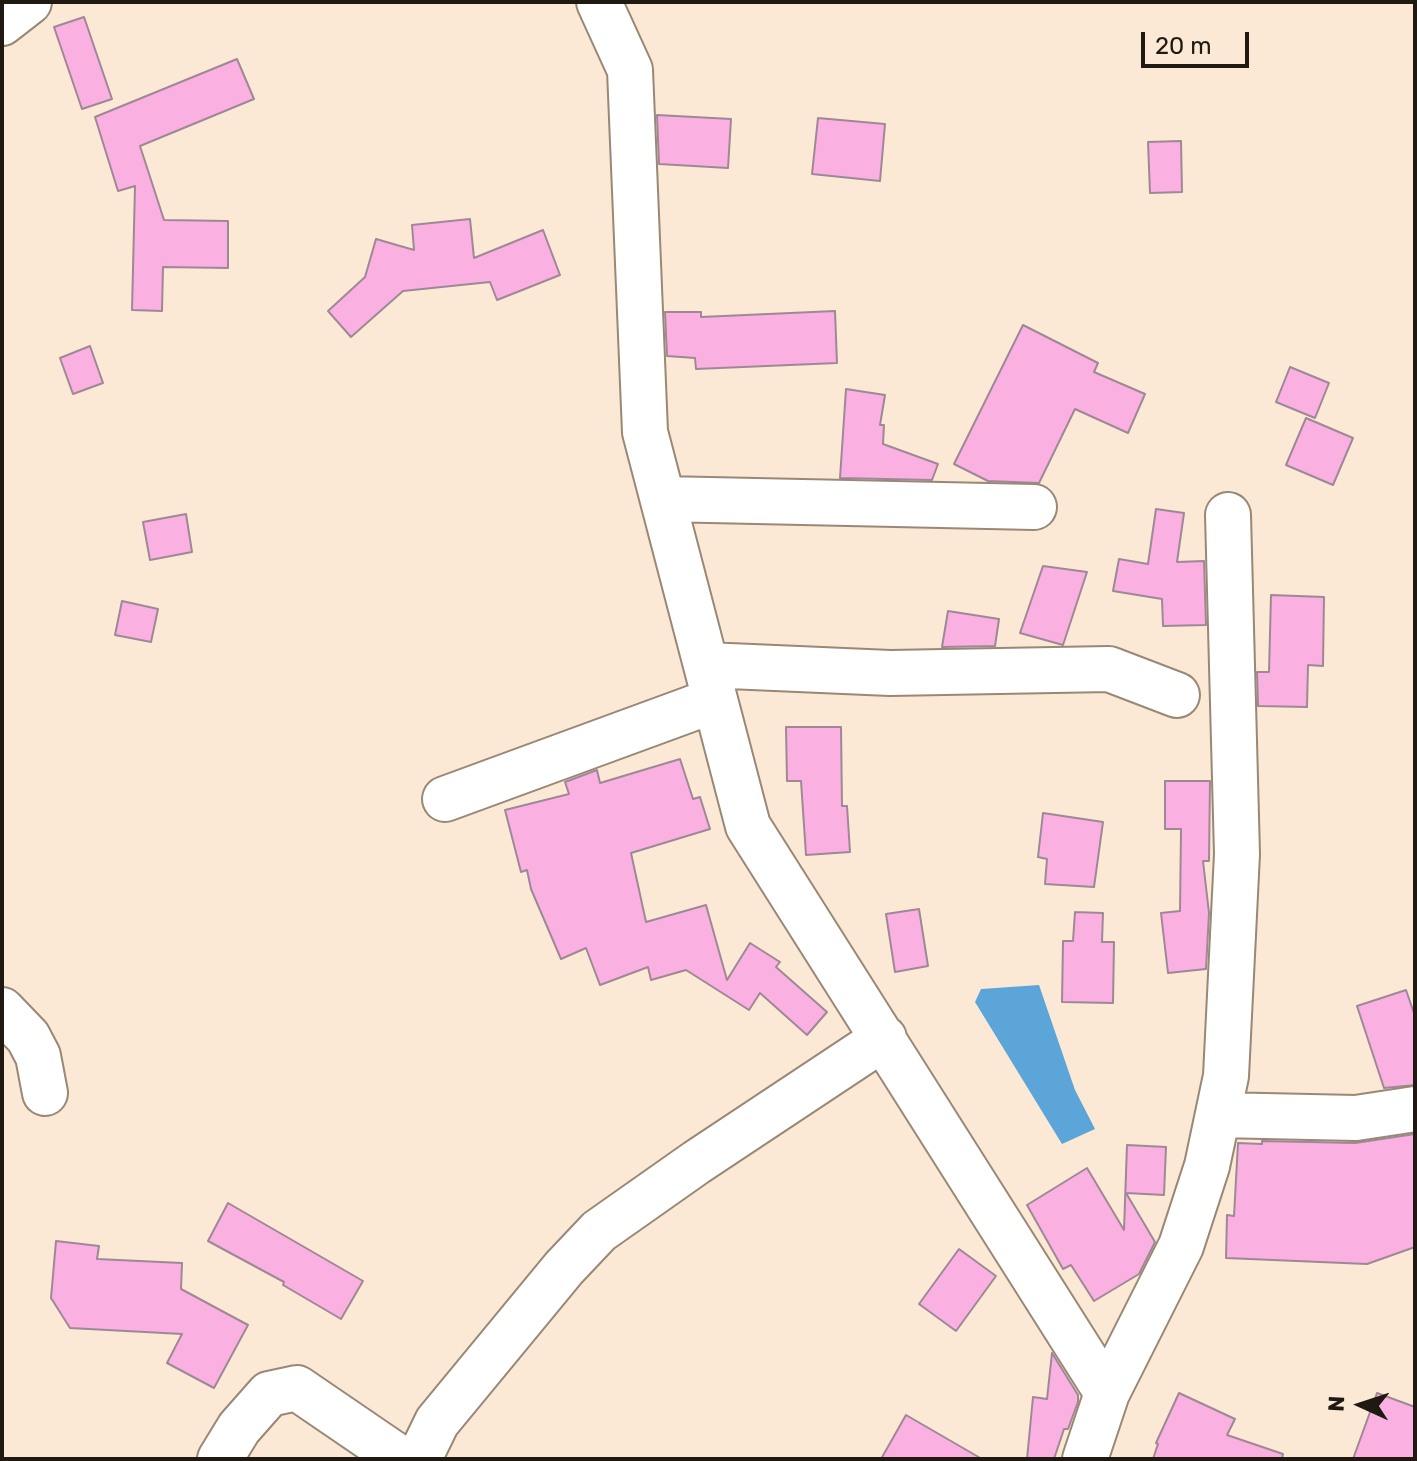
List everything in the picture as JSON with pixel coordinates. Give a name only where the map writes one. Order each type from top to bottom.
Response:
[{"type":"street","points":[[2,23],[29,2]]},
{"type":"street","points":[[599,2],[630,70],[645,432],[748,826],[1107,1393]]},
{"type":"street","points":[[663,499],[1034,507]]},
{"type":"street","points":[[1085,1459],[1107,1393],[1181,1246],[1207,1166],[1226,1076],[1237,854],[1228,515]]},
{"type":"street","points":[[445,799],[711,683],[890,673],[1109,669],[1177,695]]},
{"type":"street","points":[[2,1010],[28,1037],[38,1056],[45,1093]]},
{"type":"street","points":[[419,1459],[437,1422],[564,1268],[599,1231],[674,1177],[884,1038]]},
{"type":"street","points":[[1218,1115],[1356,1118],[1415,1109]]},
{"type":"street","points":[[220,1459],[239,1428],[269,1394],[297,1388],[401,1459]]},
{"type":"water","points":[[1039,985],[1075,1090],[1095,1129],[1062,1144],[975,1002],[981,989]]},
{"type":"building","points":[[84,17],[112,99],[82,109],[54,27]]},
{"type":"building","points":[[237,59],[254,99],[140,146],[164,220],[228,221],[228,268],[163,267],[162,311],[132,310],[135,186],[118,191],[95,117]]},
{"type":"building","points":[[657,115],[731,119],[728,168],[659,164]]},
{"type":"building","points":[[818,118],[885,124],[880,181],[812,174]]},
{"type":"building","points":[[1181,141],[1182,192],[1150,193],[1148,142]]},
{"type":"building","points":[[470,219],[474,258],[543,230],[560,275],[497,300],[490,282],[403,291],[351,337],[328,311],[365,277],[376,239],[414,250],[412,225]]},
{"type":"building","points":[[835,311],[837,363],[696,369],[695,358],[667,356],[665,312],[701,312],[701,317]]},
{"type":"building","points":[[1023,325],[1098,363],[1094,372],[1145,394],[1128,433],[1075,409],[1039,483],[988,481],[954,464]]},
{"type":"building","points":[[90,346],[103,383],[73,394],[60,358]]},
{"type":"building","points":[[1290,367],[1329,383],[1315,418],[1276,402]]},
{"type":"building","points":[[846,389],[885,395],[880,425],[884,425],[883,444],[938,464],[932,480],[840,478]]},
{"type":"building","points":[[1306,418],[1353,438],[1333,485],[1286,465]]},
{"type":"building","points":[[1156,509],[1184,513],[1177,562],[1204,561],[1206,625],[1163,626],[1162,599],[1113,591],[1119,559],[1148,564]]},
{"type":"building","points":[[186,514],[192,552],[150,560],[143,522]]},
{"type":"building","points":[[1043,566],[1087,572],[1063,645],[1020,633]]},
{"type":"building","points":[[1271,595],[1324,597],[1323,666],[1308,665],[1307,707],[1258,706],[1257,672],[1269,672]]},
{"type":"building","points":[[122,601],[158,609],[151,642],[115,635]]},
{"type":"building","points":[[948,611],[999,619],[995,646],[942,647]]},
{"type":"building","points":[[786,727],[841,727],[842,806],[847,806],[850,852],[806,855],[801,781],[787,781]]},
{"type":"building","points":[[680,759],[693,799],[700,797],[710,829],[631,853],[646,922],[706,905],[727,980],[750,943],[780,962],[776,967],[827,1012],[807,1035],[760,993],[749,1010],[686,970],[651,980],[648,967],[600,985],[586,948],[561,959],[531,889],[527,870],[521,872],[505,810],[569,794],[565,782],[597,770],[600,783]]},
{"type":"building","points":[[1165,781],[1210,781],[1209,861],[1203,861],[1209,913],[1206,969],[1168,973],[1161,913],[1180,911],[1181,829],[1165,829]]},
{"type":"building","points":[[1043,813],[1103,822],[1094,887],[1045,884],[1047,859],[1038,857]]},
{"type":"building","points":[[919,909],[928,966],[895,972],[886,914]]},
{"type":"building","points":[[1075,912],[1103,913],[1102,942],[1114,942],[1113,1003],[1062,1002],[1063,941],[1073,941]]},
{"type":"building","points":[[1406,990],[1415,1016],[1415,1085],[1384,1088],[1357,1006]]},
{"type":"building","points":[[1415,1134],[1415,1247],[1367,1264],[1226,1258],[1227,1215],[1234,1216],[1238,1143],[1355,1143]]},
{"type":"building","points":[[1127,1145],[1166,1147],[1164,1195],[1126,1193],[1155,1242],[1139,1274],[1094,1301],[1071,1265],[1063,1269],[1027,1205],[1087,1168],[1124,1230]]},
{"type":"building","points":[[228,1203],[363,1281],[341,1319],[283,1285],[284,1282],[208,1241]]},
{"type":"building","points":[[56,1241],[99,1246],[97,1259],[182,1263],[181,1289],[248,1325],[214,1388],[167,1363],[182,1334],[70,1328],[51,1298]]},
{"type":"building","points":[[959,1249],[996,1276],[956,1331],[919,1304]]},
{"type":"building","points":[[1052,1353],[1078,1395],[1078,1402],[1068,1429],[1064,1429],[1054,1459],[1027,1459],[1033,1397],[1047,1399]]},
{"type":"building","points":[[1179,1393],[1235,1419],[1227,1435],[1283,1454],[1282,1459],[1153,1459],[1156,1443]]},
{"type":"building","points":[[1377,1393],[1415,1407],[1415,1459],[1353,1459]]},
{"type":"building","points":[[906,1415],[982,1459],[881,1459]]}]
